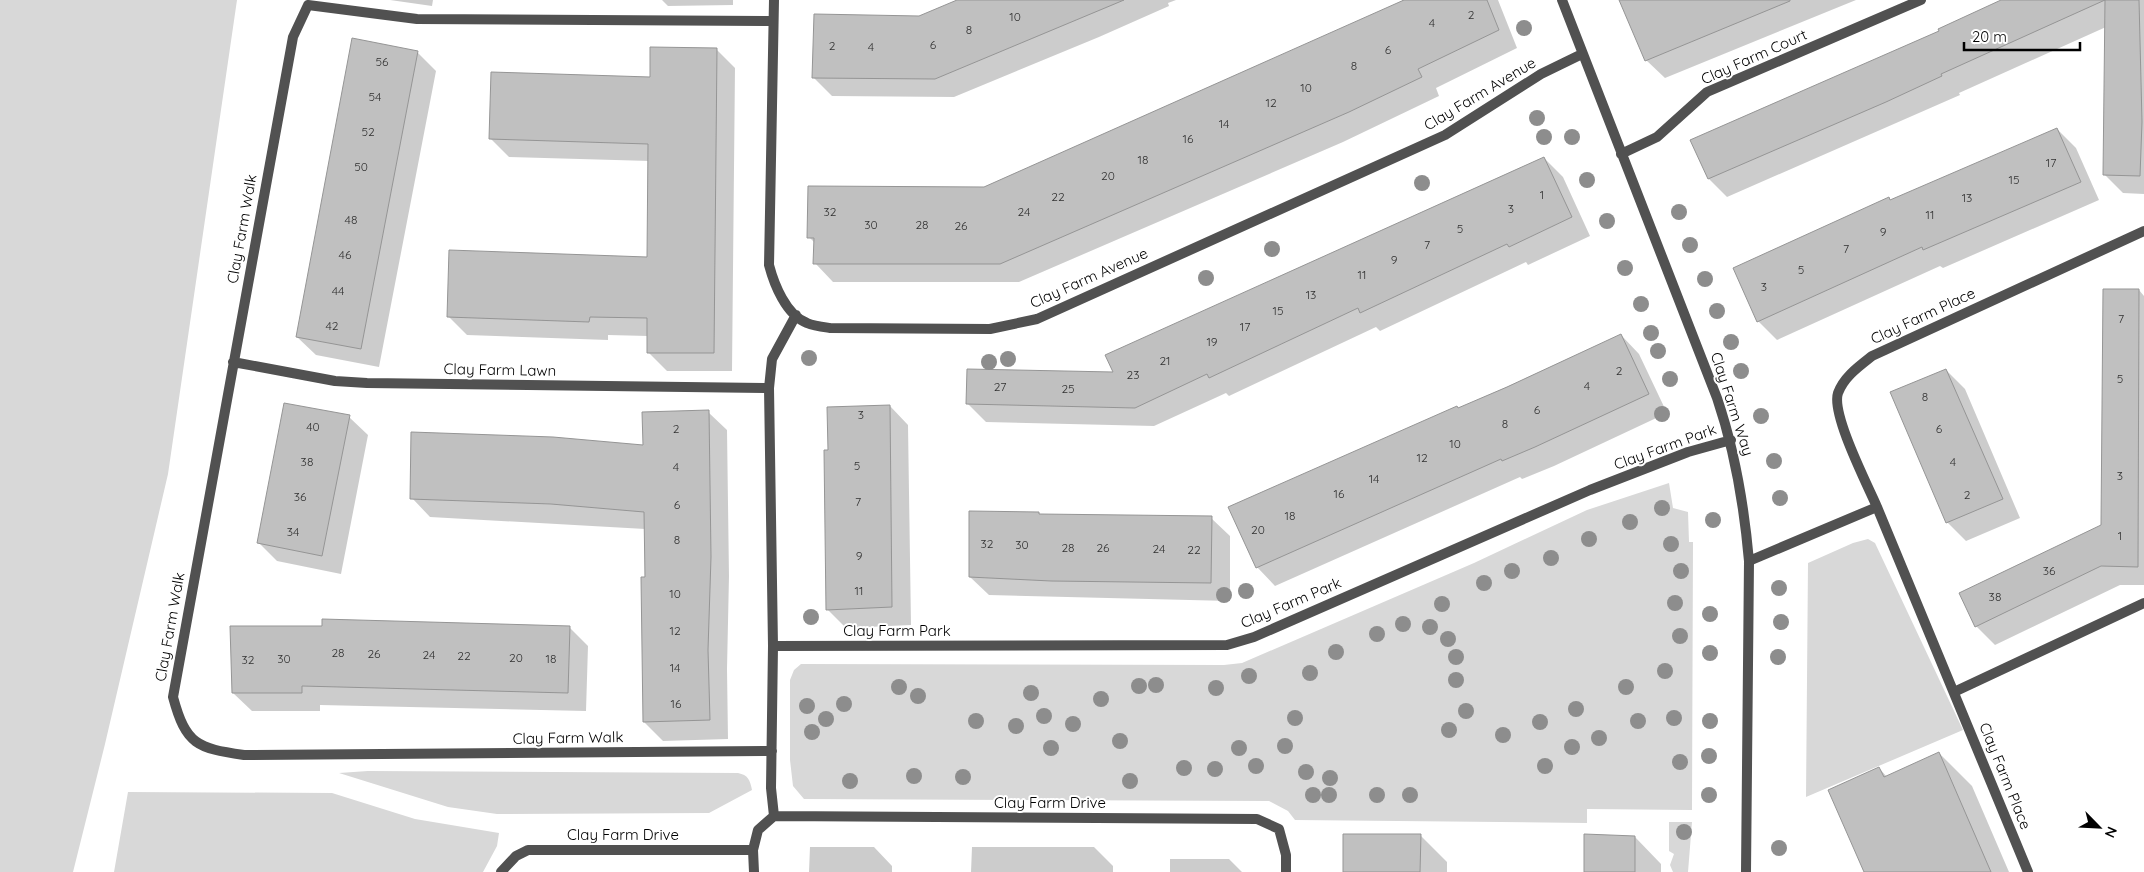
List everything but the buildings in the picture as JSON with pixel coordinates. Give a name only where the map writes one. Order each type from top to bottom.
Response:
[{"type":"street","name":"Clay Farm Avenue","points":[[774,0],[769,264],[776,290],[796,315],[806,322],[830,328],[990,329],[1037,319],[1445,135],[1541,74],[1582,54]]},
{"type":"street","name":"Clay Farm Way","points":[[1562,0],[1717,398],[1731,440],[1745,514],[1750,561],[1746,872]]},
{"type":"street","name":"Clay Farm Court","points":[[1621,154],[1657,136],[1707,92],[1910,2],[1921,0]]},
{"type":"street","points":[[307,2],[417,19],[773,21]]},
{"type":"street","name":"Clay Farm Walk","points":[[307,2],[293,37],[173,697],[180,722],[191,738],[200,745],[215,750],[244,755],[772,751]]},
{"type":"street","name":"Clay Farm Place","points":[[2028,872],[1840,420],[1838,394],[1850,373],[1872,356],[2144,231]]},
{"type":"street","points":[[754,872],[754,850],[758,830],[774,816],[771,788],[773,646],[769,388],[772,359],[796,315]]},
{"type":"street","name":"Clay Farm Lawn","points":[[233,362],[335,381],[367,383],[769,388]]},
{"type":"street","name":"Clay Farm Park","points":[[773,646],[1227,644],[1254,637],[1590,490],[1688,452],[1731,440]]},
{"type":"street","points":[[1750,561],[1876,507]]},
{"type":"street","points":[[1954,692],[2144,603]]},
{"type":"street","name":"Clay Farm Drive","points":[[774,816],[1257,819],[1279,829],[1286,855],[1286,872]]},
{"type":"street","name":"Clay Farm Drive","points":[[501,872],[516,856],[528,850],[754,850]]},
{"type":"shaded area","points":[[0,0],[237,0],[168,474],[73,872],[0,872]]},
{"type":"shaded area","points":[[1669,483],[1673,508],[1688,512],[1689,542],[1693,542],[1692,810],[1587,809],[1587,823],[1295,820],[1288,811],[1269,801],[804,799],[793,786],[790,760],[790,680],[794,670],[801,664],[1224,665],[1242,663],[1474,563],[1587,510]]},
{"type":"shaded area","points":[[1868,539],[1875,543],[1963,730],[1806,797],[1808,563],[1853,543]]},
{"type":"shaded area","points":[[368,771],[738,773],[748,778],[752,790],[709,813],[497,814],[448,807],[339,773]]},
{"type":"shaded area","points":[[128,792],[332,793],[415,819],[499,833],[497,846],[483,872],[114,872]]},
{"type":"shaded area","points":[[1669,822],[1692,822],[1688,872],[1673,872],[1670,865],[1674,854],[1669,851]]}]
